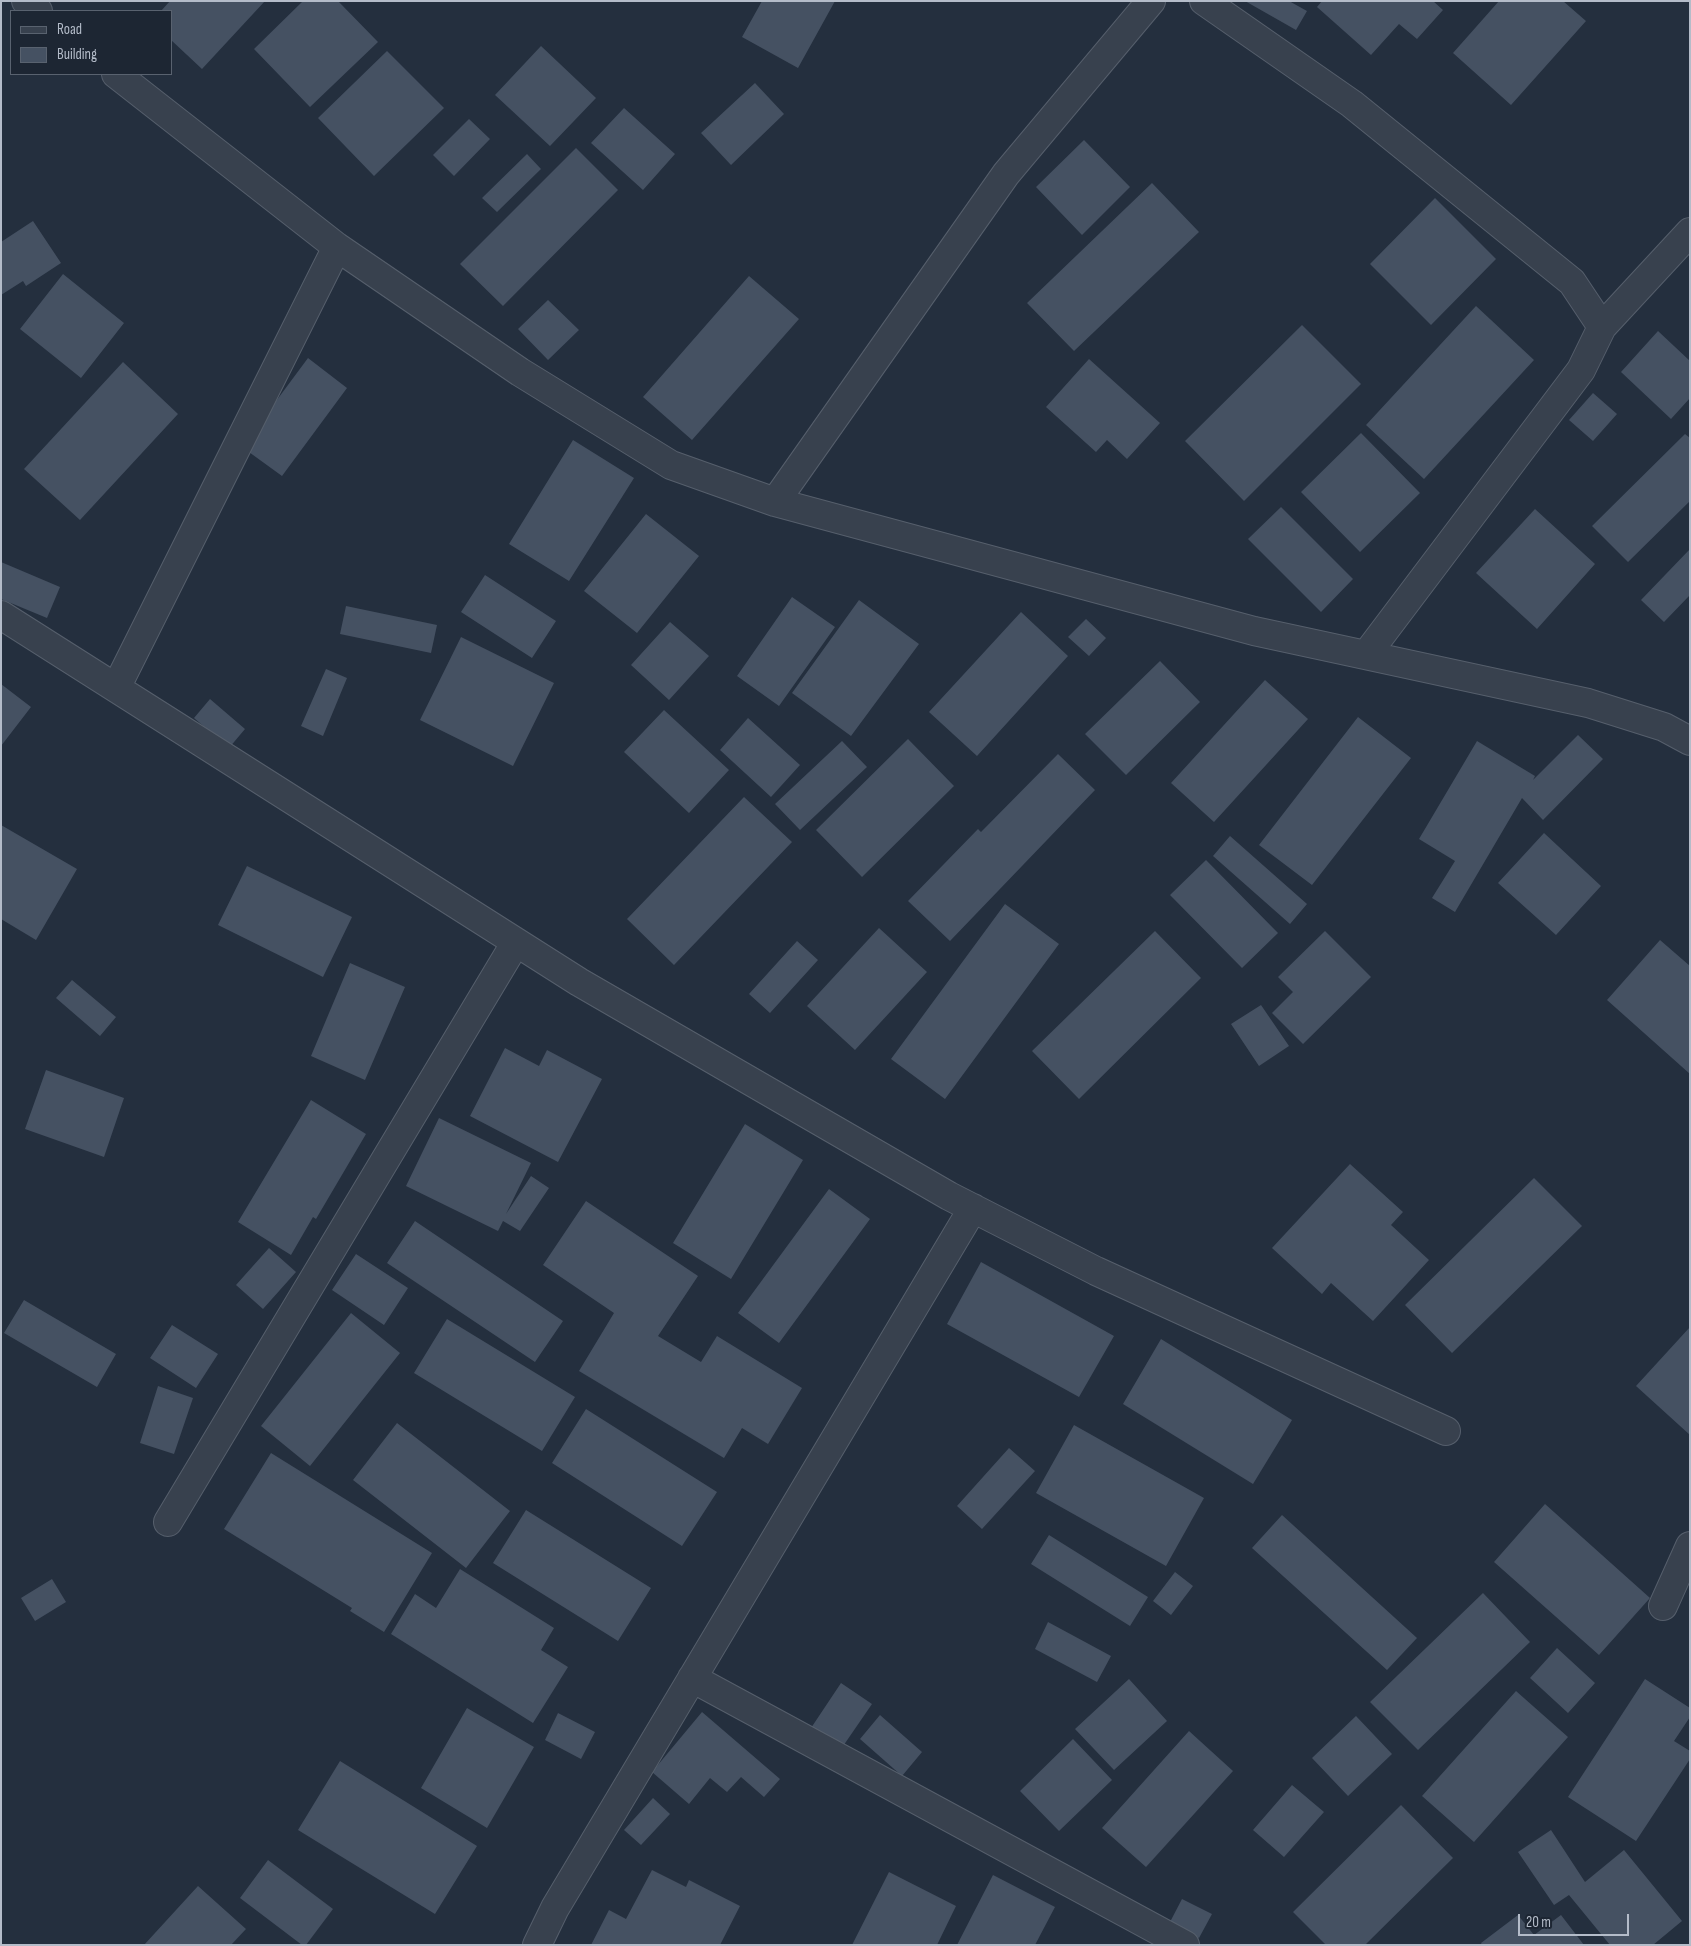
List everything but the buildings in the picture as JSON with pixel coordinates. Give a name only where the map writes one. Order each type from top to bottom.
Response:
[{"type":"street","points":[[26,1],[37,10]]},
{"type":"street","points":[[775,502],[1006,174],[1151,1]]},
{"type":"street","points":[[1204,1],[1352,104],[1572,282],[1602,328]]},
{"type":"street","points":[[117,75],[337,247],[520,372],[671,464],[775,502],[1254,631],[1588,703],[1664,727],[1690,741]]},
{"type":"street","points":[[1366,655],[1581,370],[1602,328],[1690,232]]},
{"type":"street","points":[[116,688],[337,247]]},
{"type":"street","points":[[1,614],[578,982],[940,1191],[1096,1271],[1446,1431]]},
{"type":"street","points":[[168,1522],[516,942]]},
{"type":"street","points":[[537,1945],[555,1908],[973,1208]]},
{"type":"street","points":[[1663,1606],[1690,1546]]},
{"type":"street","points":[[692,1678],[1185,1945]]}]
